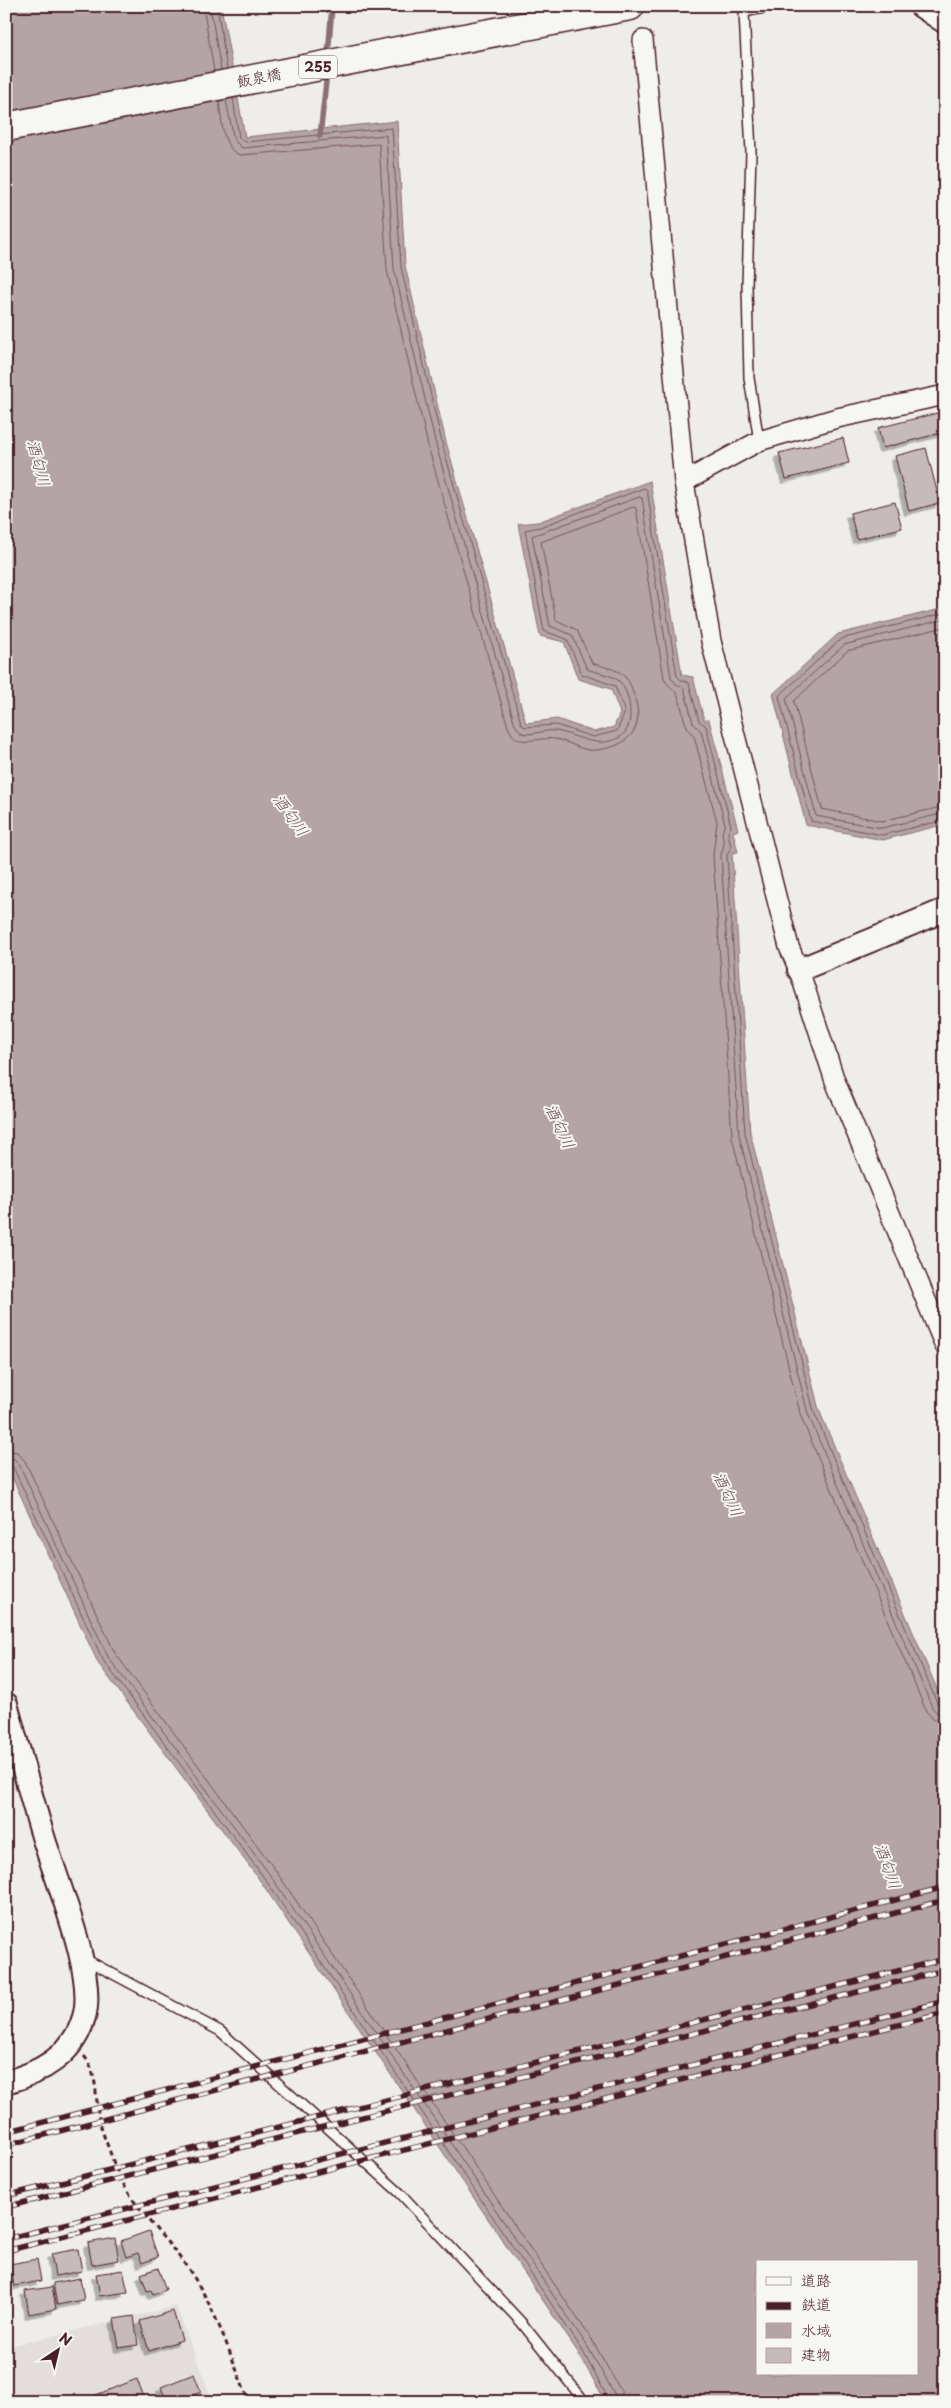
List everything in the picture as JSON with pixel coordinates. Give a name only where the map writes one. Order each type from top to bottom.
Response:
[{"type":"highway","name":"飯泉橋","points":[[6,127],[630,6]]},
{"type":"street","points":[[921,6],[945,22]]},
{"type":"street","points":[[643,40],[684,482],[711,641],[789,947],[800,970],[835,1081],[945,1346]]},
{"type":"street","points":[[684,482],[759,441],[837,418],[945,395]]},
{"type":"street","points":[[800,970],[945,910]]},
{"type":"street","points":[[6,1704],[42,1832],[81,1957],[87,1996],[84,2017],[72,2042],[45,2068],[6,2082]]},
{"type":"lane","points":[[759,441],[749,378],[747,286],[751,152],[744,12],[774,6]]},
{"type":"lane","points":[[81,1957],[220,2031],[400,2194],[521,2322],[584,2402]]},
{"type":"path","points":[[72,2042],[90,2062],[99,2120],[122,2184],[136,2206],[194,2277],[210,2305],[249,2402]]},
{"type":"shaded area","points":[[176,2306],[213,2402],[6,2402],[6,2347]]},
{"type":"water","name":"酒匂川","points":[[6,6],[221,6],[245,137],[397,121],[405,266],[446,442],[526,723],[557,719],[594,732],[614,727],[620,713],[611,689],[578,679],[564,642],[540,636],[518,524],[538,522],[650,481],[682,675],[693,677],[704,720],[709,720],[738,830],[733,832],[738,852],[732,853],[750,1132],[819,1410],[945,1708],[945,2402],[606,2402],[577,2351],[261,1882],[98,1663],[6,1464]]},
{"type":"water","points":[[945,608],[945,824],[883,840],[806,825],[773,694],[838,634]]},
{"type":"building","points":[[945,411],[945,432],[883,448],[878,428]]},
{"type":"building","points":[[843,438],[849,463],[786,479],[779,453]]},
{"type":"building","points":[[926,448],[940,503],[909,511],[895,456]]},
{"type":"building","points":[[895,502],[902,528],[857,539],[850,513]]},
{"type":"building","points":[[149,2231],[158,2257],[142,2263],[138,2253],[126,2257],[121,2241]]},
{"type":"building","points":[[115,2238],[119,2260],[92,2265],[88,2243]]},
{"type":"building","points":[[78,2249],[82,2271],[55,2276],[51,2254]]},
{"type":"building","points":[[37,2259],[41,2281],[14,2286],[10,2264]]},
{"type":"building","points":[[158,2268],[166,2290],[153,2295],[151,2290],[147,2291],[141,2274]]},
{"type":"building","points":[[123,2270],[128,2292],[100,2296],[96,2274]]},
{"type":"building","points":[[80,2278],[84,2300],[57,2305],[53,2283]]},
{"type":"building","points":[[52,2287],[56,2309],[29,2314],[25,2291]]},
{"type":"building","points":[[8,2302],[12,2324],[6,2325],[6,2303]]},
{"type":"building","points":[[173,2311],[182,2340],[149,2351],[140,2321]]},
{"type":"building","points":[[134,2316],[138,2345],[119,2348],[114,2319]]},
{"type":"building","points":[[194,2374],[201,2392],[175,2402],[167,2402],[161,2387]]},
{"type":"building","points":[[137,2379],[146,2402],[78,2402]]},
{"type":"waterway","points":[[328,56],[332,6]]},
{"type":"waterway","points":[[320,136],[327,73]]},
{"type":"railway","points":[[6,2132],[945,1887]]},
{"type":"railway","points":[[6,2145],[945,1900]]},
{"type":"railway","points":[[6,2196],[945,1959]]},
{"type":"railway","points":[[6,2207],[945,1970]]},
{"type":"railway","points":[[6,2239],[945,2001]]},
{"type":"railway","points":[[6,2251],[945,2013]]}]
